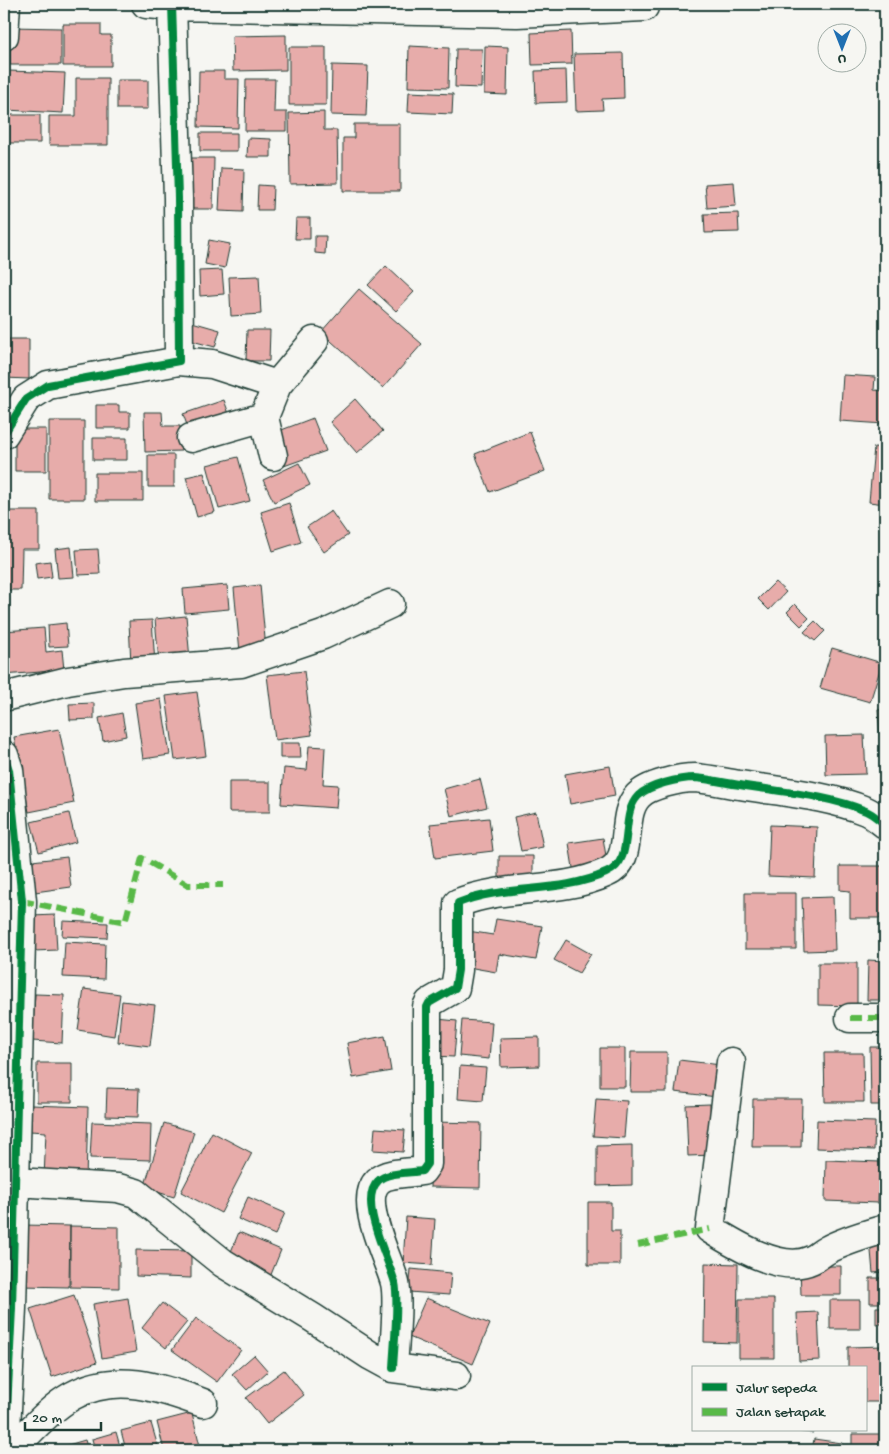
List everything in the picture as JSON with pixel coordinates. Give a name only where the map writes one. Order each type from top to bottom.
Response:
[{"type":"street","points":[[4,36],[6,4]]},
{"type":"street","points":[[179,361],[178,198],[163,5],[517,13],[644,7]]},
{"type":"street","points":[[273,456],[264,417],[277,385],[314,341]]},
{"type":"street","points":[[4,434],[26,399],[48,386],[179,361],[212,364],[277,385]]},
{"type":"street","points":[[192,438],[264,417]]},
{"type":"street","points":[[4,697],[68,681],[124,672],[241,663],[323,635],[390,604]]},
{"type":"street","points":[[5,765],[22,902],[12,957],[10,1130],[15,1182],[8,1307],[5,1450]]},
{"type":"street","points":[[393,1368],[396,1285],[374,1221],[370,1195],[377,1181],[386,1176],[422,1171],[427,1164],[427,1007],[429,1003],[456,988],[458,970],[458,903],[470,898],[499,893],[571,885],[607,873],[618,866],[624,850],[630,812],[638,796],[671,780],[693,778],[714,780],[826,800],[867,812],[885,824]]},
{"type":"street","points":[[850,1018],[885,1018]]},
{"type":"street","points":[[731,1062],[710,1229],[753,1254],[786,1263],[809,1261],[826,1250],[857,1237],[885,1229]]},
{"type":"street","points":[[15,1182],[118,1188],[136,1193],[223,1263],[314,1318],[372,1356],[393,1368],[456,1376]]},
{"type":"street","points":[[11,1450],[71,1397],[100,1386],[134,1383],[161,1388],[202,1403]]},
{"type":"building","points":[[63,24],[101,24],[101,35],[111,35],[111,66],[63,66]]},
{"type":"building","points":[[10,27],[61,28],[61,65],[10,65]]},
{"type":"building","points":[[571,31],[572,64],[532,65],[531,33]]},
{"type":"building","points":[[286,35],[286,70],[233,71],[232,36]]},
{"type":"building","points":[[409,46],[449,48],[448,88],[408,87]]},
{"type":"building","points":[[485,46],[508,47],[507,95],[484,94]]},
{"type":"building","points":[[289,47],[326,47],[326,105],[289,105]]},
{"type":"building","points":[[456,49],[482,49],[481,88],[455,87]]},
{"type":"building","points":[[623,53],[624,98],[602,99],[603,110],[576,111],[574,54]]},
{"type":"building","points":[[332,65],[368,66],[366,116],[331,115]]},
{"type":"building","points":[[566,70],[567,102],[536,103],[535,71]]},
{"type":"building","points":[[8,71],[65,73],[63,113],[6,110]]},
{"type":"building","points":[[199,71],[224,71],[224,79],[239,79],[238,128],[198,127]]},
{"type":"building","points":[[76,78],[108,78],[108,145],[49,145],[49,116],[76,116]]},
{"type":"building","points":[[246,79],[275,79],[274,112],[287,112],[287,131],[245,131]]},
{"type":"building","points":[[117,80],[148,80],[148,109],[117,109]]},
{"type":"building","points":[[409,92],[453,94],[452,114],[408,112]]},
{"type":"building","points":[[324,112],[324,130],[337,130],[338,183],[290,184],[289,113]]},
{"type":"building","points":[[9,115],[40,115],[40,143],[9,143]]},
{"type":"building","points":[[354,124],[400,124],[400,191],[343,191],[343,138],[354,138]]},
{"type":"building","points":[[200,133],[237,133],[237,151],[200,151]]},
{"type":"building","points":[[248,138],[271,139],[271,157],[247,157]]},
{"type":"building","points":[[191,158],[214,158],[213,209],[191,209]]},
{"type":"building","points":[[221,168],[244,169],[243,212],[219,211]]},
{"type":"building","points":[[734,182],[736,206],[707,208],[705,184]]},
{"type":"building","points":[[258,185],[273,186],[272,210],[257,210]]},
{"type":"building","points":[[738,213],[739,232],[705,233],[704,214]]},
{"type":"building","points":[[296,218],[310,218],[310,239],[295,239]]},
{"type":"building","points":[[315,236],[326,236],[325,254],[315,253]]},
{"type":"building","points":[[209,240],[230,244],[225,268],[205,264]]},
{"type":"building","points":[[386,266],[414,292],[396,311],[368,285]]},
{"type":"building","points":[[222,270],[224,294],[200,296],[199,271]]},
{"type":"building","points":[[259,276],[261,314],[231,316],[229,277]]},
{"type":"building","points":[[359,289],[422,344],[383,388],[321,332]]},
{"type":"building","points":[[192,322],[220,330],[215,347],[188,340]]},
{"type":"building","points":[[247,330],[270,330],[269,361],[246,361]]},
{"type":"building","points":[[4,339],[29,339],[29,379],[4,378]]},
{"type":"building","points":[[843,375],[875,377],[874,390],[885,391],[885,424],[840,421]]},
{"type":"building","points":[[355,399],[383,431],[357,453],[330,422]]},
{"type":"building","points":[[224,400],[232,422],[191,436],[183,414]]},
{"type":"building","points":[[96,405],[119,405],[119,412],[130,412],[130,428],[96,428]]},
{"type":"building","points":[[144,412],[162,412],[163,426],[180,426],[181,451],[145,452]]},
{"type":"building","points":[[313,418],[326,451],[284,466],[271,434]]},
{"type":"building","points":[[49,421],[84,421],[84,499],[49,499]]},
{"type":"building","points":[[15,429],[46,429],[46,471],[15,471]]},
{"type":"building","points":[[530,432],[545,471],[490,492],[475,454]]},
{"type":"building","points":[[93,438],[127,438],[127,460],[93,460]]},
{"type":"building","points":[[874,447],[885,448],[885,504],[869,502]]},
{"type":"building","points":[[148,455],[174,455],[174,487],[148,487]]},
{"type":"building","points":[[238,457],[250,501],[219,509],[207,465]]},
{"type":"building","points":[[299,463],[310,485],[274,502],[263,480]]},
{"type":"building","points":[[95,473],[143,473],[143,501],[95,501]]},
{"type":"building","points":[[204,473],[215,512],[197,517],[186,477]]},
{"type":"building","points":[[289,503],[301,542],[273,551],[261,512]]},
{"type":"building","points":[[4,511],[39,511],[39,549],[22,549],[21,590],[4,590]]},
{"type":"building","points":[[331,511],[348,535],[324,552],[307,527]]},
{"type":"building","points":[[71,547],[74,577],[58,578],[55,549]]},
{"type":"building","points":[[98,549],[100,574],[78,575],[76,550]]},
{"type":"building","points":[[50,561],[52,577],[37,579],[35,563]]},
{"type":"building","points":[[775,582],[786,592],[769,610],[758,599]]},
{"type":"building","points":[[227,585],[229,609],[185,613],[183,589]]},
{"type":"building","points":[[260,585],[266,649],[240,652],[234,588]]},
{"type":"building","points":[[795,604],[809,618],[801,626],[787,612]]},
{"type":"building","points":[[186,616],[190,659],[159,662],[155,619]]},
{"type":"building","points":[[152,620],[155,664],[131,665],[129,621]]},
{"type":"building","points":[[815,621],[825,631],[815,641],[804,632]]},
{"type":"building","points":[[66,623],[68,646],[49,647],[48,625]]},
{"type":"building","points":[[44,628],[46,652],[62,650],[64,670],[4,675],[4,631]]},
{"type":"building","points":[[832,648],[882,663],[870,702],[820,688]]},
{"type":"building","points":[[304,671],[312,735],[275,740],[267,675]]},
{"type":"building","points":[[197,692],[206,756],[175,760],[166,696]]},
{"type":"building","points":[[161,699],[170,755],[143,759],[135,703]]},
{"type":"building","points":[[94,703],[94,719],[70,720],[69,704]]},
{"type":"building","points":[[885,709],[885,765],[882,765],[878,710]]},
{"type":"building","points":[[122,713],[126,736],[103,741],[99,718]]},
{"type":"building","points":[[59,729],[74,803],[29,812],[14,737]]},
{"type":"building","points":[[864,735],[866,774],[826,775],[825,736]]},
{"type":"building","points":[[280,743],[300,743],[301,758],[280,758]]},
{"type":"building","points":[[309,746],[325,747],[323,784],[338,785],[336,808],[281,804],[284,768],[307,770]]},
{"type":"building","points":[[610,766],[615,796],[570,804],[565,774]]},
{"type":"building","points":[[480,779],[487,807],[451,816],[444,789]]},
{"type":"building","points":[[229,782],[270,782],[270,812],[229,812]]},
{"type":"building","points":[[536,812],[543,847],[521,851],[514,817]]},
{"type":"building","points":[[69,813],[76,842],[39,852],[31,822]]},
{"type":"building","points":[[489,818],[493,851],[435,858],[430,824]]},
{"type":"building","points":[[770,825],[817,827],[815,878],[768,876]]},
{"type":"building","points":[[603,838],[608,868],[574,874],[569,843]]},
{"type":"building","points":[[499,856],[533,856],[533,883],[499,883]]},
{"type":"building","points":[[67,857],[71,887],[35,892],[32,861]]},
{"type":"building","points":[[840,866],[885,866],[884,918],[850,918],[850,891],[840,890]]},
{"type":"building","points":[[745,893],[796,893],[796,949],[745,949]]},
{"type":"building","points":[[833,897],[835,950],[804,951],[802,898]]},
{"type":"building","points":[[55,915],[57,950],[34,951],[32,916]]},
{"type":"building","points":[[496,919],[542,926],[536,960],[499,954],[496,972],[462,966],[468,931],[493,935]]},
{"type":"building","points":[[63,921],[108,923],[107,938],[62,936]]},
{"type":"building","points":[[566,940],[591,954],[579,973],[554,960]]},
{"type":"building","points":[[65,942],[105,944],[104,979],[63,977]]},
{"type":"building","points":[[868,960],[885,961],[885,1000],[867,1000]]},
{"type":"building","points":[[818,963],[857,963],[857,1006],[818,1005]]},
{"type":"building","points":[[84,989],[120,994],[114,1036],[78,1030]]},
{"type":"building","points":[[35,994],[64,995],[62,1043],[32,1041]]},
{"type":"building","points":[[122,1001],[155,1005],[150,1046],[118,1042]]},
{"type":"building","points":[[437,1019],[457,1021],[454,1057],[434,1056]]},
{"type":"building","points":[[462,1020],[492,1022],[489,1059],[459,1056]]},
{"type":"building","points":[[385,1036],[391,1071],[353,1078],[347,1043]]},
{"type":"building","points":[[539,1037],[539,1066],[501,1067],[500,1038]]},
{"type":"building","points":[[870,1047],[885,1047],[885,1105],[871,1105]]},
{"type":"building","points":[[600,1048],[625,1048],[625,1087],[600,1087]]},
{"type":"building","points":[[631,1052],[667,1052],[667,1092],[630,1092]]},
{"type":"building","points":[[824,1053],[863,1053],[864,1102],[825,1102]]},
{"type":"building","points":[[679,1060],[721,1065],[717,1097],[675,1092]]},
{"type":"building","points":[[37,1063],[72,1063],[72,1102],[37,1102]]},
{"type":"building","points":[[460,1066],[486,1068],[483,1101],[458,1099]]},
{"type":"building","points":[[107,1088],[139,1089],[138,1117],[106,1116]]},
{"type":"building","points":[[596,1099],[627,1101],[624,1138],[593,1136]]},
{"type":"building","points":[[753,1099],[802,1099],[801,1147],[752,1147]]},
{"type":"building","points":[[710,1104],[713,1155],[688,1156],[686,1105]]},
{"type":"building","points":[[31,1105],[88,1107],[86,1180],[44,1178],[46,1132],[30,1131]]},
{"type":"building","points":[[817,1120],[875,1122],[874,1150],[816,1148]]},
{"type":"building","points":[[92,1122],[151,1124],[150,1160],[90,1158]]},
{"type":"building","points":[[432,1122],[481,1123],[480,1188],[430,1187]]},
{"type":"building","points":[[164,1123],[194,1132],[174,1197],[144,1188]]},
{"type":"building","points":[[375,1128],[405,1130],[403,1152],[373,1150]]},
{"type":"building","points":[[212,1132],[252,1153],[221,1213],[181,1192]]},
{"type":"building","points":[[632,1145],[632,1185],[597,1186],[597,1146]]},
{"type":"building","points":[[826,1160],[880,1162],[878,1203],[825,1201]]},
{"type":"building","points":[[248,1197],[285,1213],[275,1235],[238,1219]]},
{"type":"building","points":[[588,1202],[611,1202],[611,1231],[620,1231],[620,1265],[588,1265]]},
{"type":"building","points":[[406,1217],[435,1219],[432,1265],[403,1263]]},
{"type":"building","points":[[23,1225],[70,1226],[69,1287],[22,1286]]},
{"type":"building","points":[[70,1226],[119,1227],[119,1288],[70,1287]]},
{"type":"building","points":[[239,1232],[281,1250],[270,1277],[228,1259]]},
{"type":"building","points":[[885,1239],[885,1272],[873,1273],[870,1240]]},
{"type":"building","points":[[136,1250],[191,1251],[191,1278],[136,1276]]},
{"type":"building","points":[[705,1263],[738,1264],[737,1343],[704,1342]]},
{"type":"building","points":[[800,1266],[841,1266],[841,1295],[801,1295]]},
{"type":"building","points":[[411,1269],[451,1273],[449,1295],[409,1292]]},
{"type":"building","points":[[870,1278],[885,1278],[885,1303],[870,1303]]},
{"type":"building","points":[[74,1295],[97,1362],[52,1377],[30,1309]]},
{"type":"building","points":[[128,1298],[136,1352],[102,1358],[93,1304]]},
{"type":"building","points":[[426,1298],[490,1324],[473,1364],[409,1337]]},
{"type":"building","points":[[739,1299],[774,1299],[774,1358],[739,1358]]},
{"type":"building","points":[[830,1300],[860,1300],[860,1329],[830,1329]]},
{"type":"building","points":[[162,1303],[187,1322],[166,1348],[142,1328]]},
{"type":"building","points":[[876,1307],[885,1307],[885,1324],[876,1324]]},
{"type":"building","points":[[818,1312],[820,1360],[799,1361],[797,1313]]},
{"type":"building","points":[[196,1318],[241,1350],[217,1382],[172,1350]]},
{"type":"building","points":[[885,1346],[885,1402],[866,1402],[866,1366],[848,1366],[848,1347]]},
{"type":"building","points":[[254,1355],[268,1371],[247,1390],[232,1374]]},
{"type":"building","points":[[284,1370],[304,1395],[267,1424],[246,1398]]},
{"type":"building","points":[[192,1413],[201,1450],[164,1450],[157,1422]]},
{"type":"building","points":[[151,1423],[159,1450],[126,1450],[121,1431]]},
{"type":"building","points":[[116,1432],[121,1450],[95,1450],[92,1439]]},
{"type":"building","points":[[852,1434],[885,1434],[885,1450],[852,1450]]},
{"type":"building","points":[[814,1439],[842,1443],[841,1450],[812,1450]]},
{"type":"building","points":[[85,1440],[88,1450],[59,1450],[58,1448]]},
{"type":"marked path","points":[[22,901],[125,922],[142,858],[188,885],[223,885]]},
{"type":"marked path","points":[[850,1018],[885,1018]]},
{"type":"marked path","points":[[638,1245],[710,1229]]},
{"type":"cycle path","points":[[4,434],[26,399],[48,385],[179,361],[178,198],[172,4]]},
{"type":"cycle path","points":[[4,755],[9,770],[22,901],[12,1308],[5,1450]]},
{"type":"cycle path","points":[[393,1368],[396,1291],[395,1283],[376,1230],[371,1202],[372,1190],[382,1178],[393,1174],[422,1171],[427,1164],[427,1007],[429,1003],[455,988],[458,970],[458,903],[494,893],[570,884],[606,873],[615,867],[621,858],[629,815],[632,805],[638,796],[656,785],[681,779],[706,779],[836,801],[866,811],[885,824]]}]
